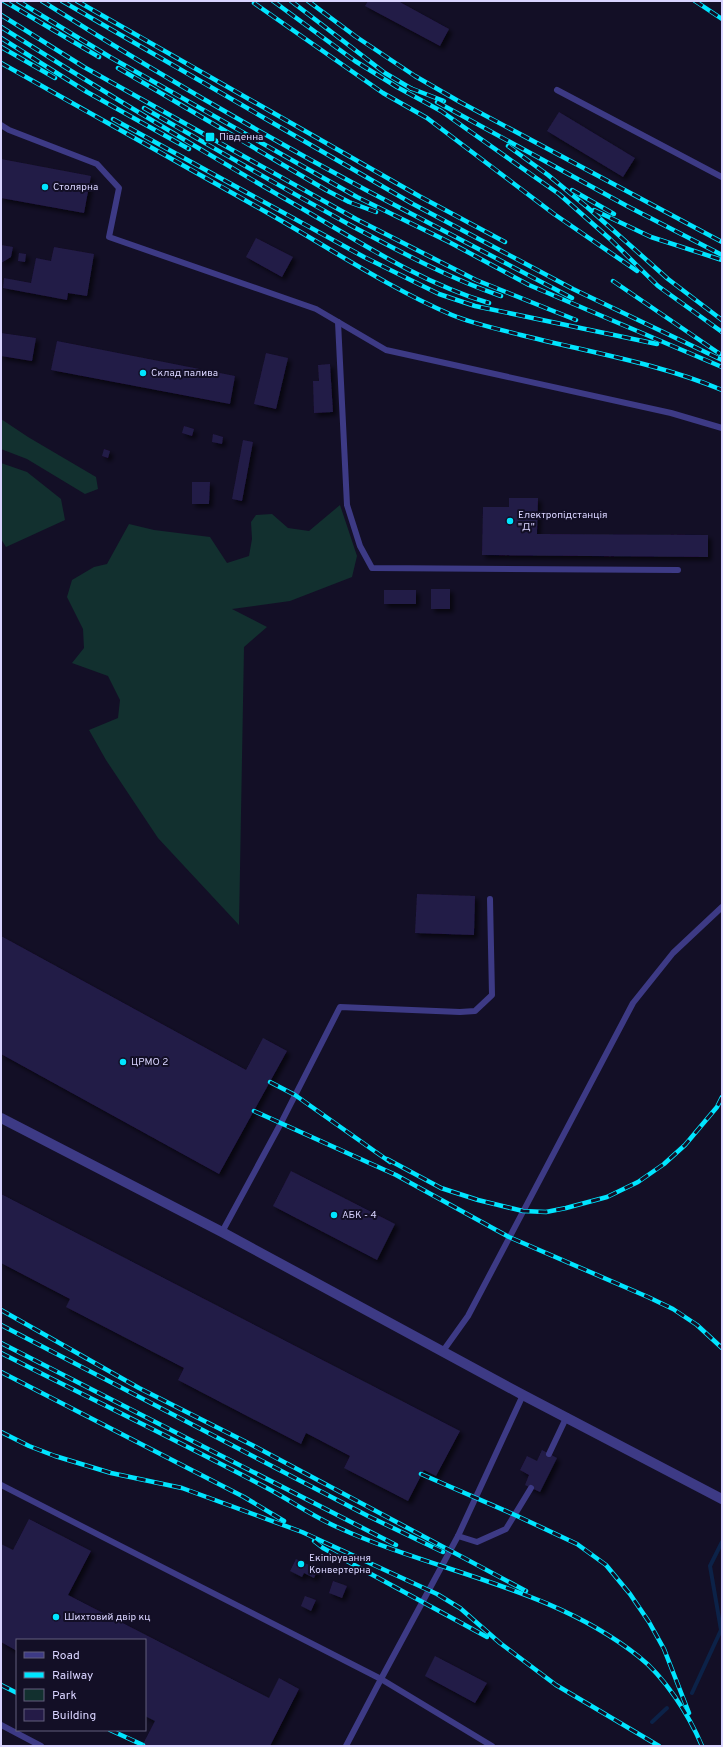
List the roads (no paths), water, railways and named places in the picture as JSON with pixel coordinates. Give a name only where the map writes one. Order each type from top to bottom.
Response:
[{"type":"street","points":[[1,1118],[222,1232],[523,1395],[567,1416],[722,1499]]},
{"type":"lane","points":[[557,90],[722,178]]},
{"type":"lane","points":[[1,125],[9,130],[96,164],[119,188],[109,237],[316,309],[386,350],[671,413],[722,428]]},
{"type":"lane","points":[[338,322],[347,505],[360,546],[372,568],[678,570]]},
{"type":"lane","points":[[222,1232],[280,1124],[340,1007],[460,1012],[476,1011],[492,995],[490,899]]},
{"type":"lane","points":[[443,1351],[468,1316],[632,1003],[673,953],[722,907]]},
{"type":"lane","points":[[346,1746],[458,1536],[523,1395]]},
{"type":"lane","points":[[549,1454],[567,1416]]},
{"type":"lane","points":[[1,1485],[381,1679],[492,1746]]},
{"type":"lane","points":[[458,1536],[477,1542],[506,1529],[531,1488]]},
{"type":"lane","points":[[1,1724],[41,1746]]},
{"type":"waterway","points":[[692,1693],[721,1630],[710,1566],[722,1542]]},
{"type":"waterway","points":[[652,1722],[667,1708]]},
{"type":"railway","points":[[4,1],[99,57]]},
{"type":"railway","points":[[18,1],[110,57],[357,197],[449,242],[529,285],[722,367]]},
{"type":"railway","points":[[42,1],[121,50],[284,145],[366,190],[572,298]]},
{"type":"railway","points":[[62,1],[413,204],[573,289],[722,360]]},
{"type":"railway","points":[[77,1],[419,196],[505,242]]},
{"type":"railway","points":[[273,1],[355,61],[397,87],[441,111],[559,194],[610,239],[658,286],[722,332]]},
{"type":"railway","points":[[291,1],[385,73],[412,89]]},
{"type":"railway","points":[[308,1],[355,36],[415,76],[460,102],[722,242]]},
{"type":"railway","points":[[695,1],[722,19]]},
{"type":"railway","points":[[254,3],[383,93],[427,118],[554,214],[637,271]]},
{"type":"railway","points":[[1,15],[84,67],[356,219],[476,280],[576,320]]},
{"type":"railway","points":[[1,27],[75,74],[369,248],[440,285],[489,303]]},
{"type":"railway","points":[[1,38],[87,92],[189,149]]},
{"type":"railway","points":[[1,47],[55,78]]},
{"type":"railway","points":[[1,63],[266,212],[404,292],[452,315],[495,328],[648,365],[673,372],[722,390]]},
{"type":"railway","points":[[118,68],[326,190],[349,202],[376,212]]},
{"type":"railway","points":[[410,88],[444,101]]},
{"type":"railway","points":[[437,102],[627,206],[722,255]]},
{"type":"railway","points":[[144,108],[387,245],[424,264],[481,289],[501,296]]},
{"type":"railway","points":[[113,119],[364,257],[439,294],[475,306],[657,344]]},
{"type":"railway","points":[[508,146],[548,175],[587,207],[668,279],[722,320]]},
{"type":"railway","points":[[572,190],[614,214]]},
{"type":"railway","points":[[594,210],[651,237],[722,260]]},
{"type":"railway","points":[[613,281],[720,354]]},
{"type":"railway","points":[[270,1082],[295,1095],[390,1162]]},
{"type":"railway","points":[[387,1159],[441,1188],[478,1200],[523,1211],[546,1212],[607,1197],[638,1182],[664,1164],[685,1145],[717,1107],[722,1097]]},
{"type":"railway","points":[[254,1111],[396,1175],[509,1237],[673,1309],[697,1325],[722,1348]]},
{"type":"railway","points":[[1,1310],[139,1388],[252,1445],[526,1591]]},
{"type":"railway","points":[[1,1325],[368,1516],[443,1552]]},
{"type":"railway","points":[[1,1343],[396,1545]]},
{"type":"railway","points":[[1,1353],[232,1470],[337,1527],[375,1543],[531,1597],[568,1613],[604,1633],[638,1656],[658,1675],[683,1709],[702,1746]]},
{"type":"railway","points":[[1,1372],[244,1497],[284,1521]]},
{"type":"railway","points":[[1,1432],[29,1446],[55,1456],[111,1473],[182,1488],[302,1532],[437,1594],[460,1608],[500,1643],[556,1685],[659,1746]]},
{"type":"railway","points":[[421,1474],[577,1544],[606,1565],[630,1594],[649,1622],[664,1649],[689,1713]]},
{"type":"railway","points":[[314,1541],[323,1548],[487,1637]]},
{"type":"railway","points":[[1,1685],[16,1692]]},
{"type":"railway","points":[[112,1731],[143,1745]]},
{"type":"place","name":"Південна","points":[[210,137]]},
{"type":"place","name":"Столярна","points":[[45,187]]},
{"type":"place","name":"Склад палива","points":[[143,373]]},
{"type":"place","name":"Електропідстанція \"Д\"","points":[[510,521]]},
{"type":"place","name":"ЦРМО 2","points":[[123,1062]]},
{"type":"place","name":"АБК - 4","points":[[334,1215]]},
{"type":"place","name":"Екіпірування Конвертерна","points":[[301,1564]]},
{"type":"place","name":"Шихтовий двір кц","points":[[56,1617]]}]
